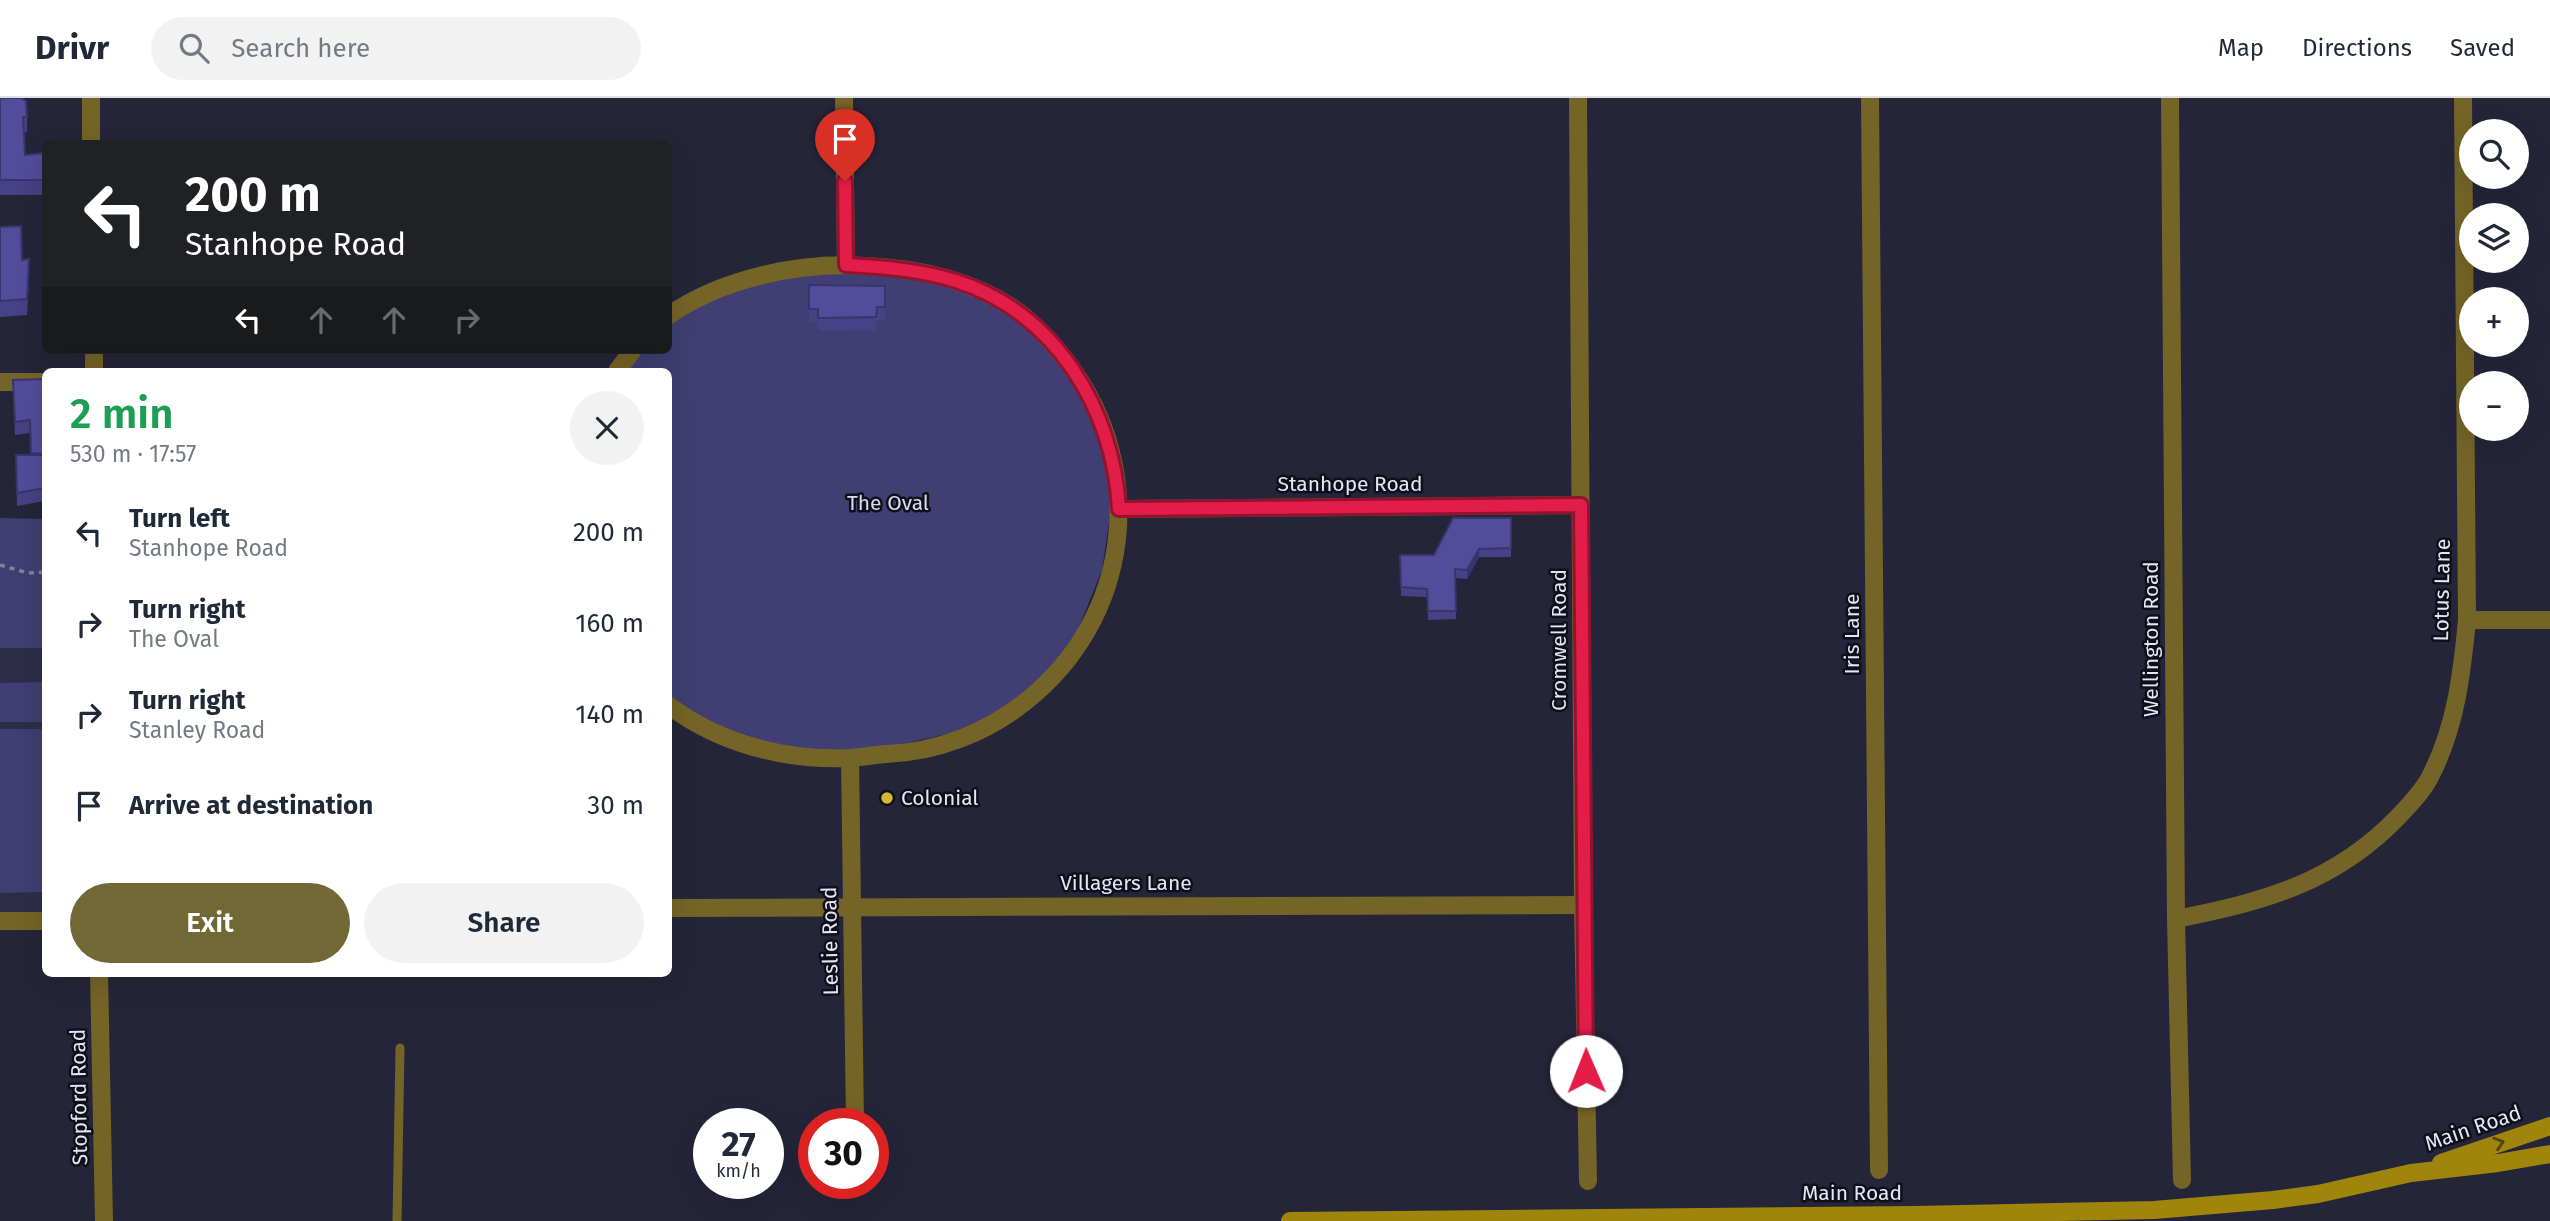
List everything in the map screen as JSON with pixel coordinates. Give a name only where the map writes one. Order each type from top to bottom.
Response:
[{"type":"main road","name":"Main Road","points":[[2412,1173],[2550,1126]]},
{"type":"main road","name":"Main Road","points":[[1290,1221],[2154,1210],[2318,1194],[2412,1173],[2550,1154]]},
{"type":"street","points":[[91,98],[91,140]]},
{"type":"street","points":[[844,98],[846,265]]},
{"type":"street","name":"Cromwell Road","points":[[1578,98],[1583,905],[1588,1181]]},
{"type":"street","name":"Iris Lane","points":[[1870,98],[1879,1170]]},
{"type":"street","name":"Wellington Road","points":[[2170,98],[2176,919],[2182,1180]]},
{"type":"street","name":"Lotus Lane","points":[[2176,919],[2230,908],[2282,893],[2366,847],[2397,818],[2430,778],[2443,747],[2459,695],[2467,620],[2463,98]]},
{"type":"street","points":[[672,313],[747,278],[799,269],[846,265],[904,269],[958,282],[1009,306],[1043,333],[1080,379],[1097,410],[1115,466],[1119,509],[1116,550],[1105,594],[1087,632],[1069,659],[1046,685],[1002,719],[966,737],[919,751],[850,758],[788,754],[738,743],[710,732],[672,708]]},
{"type":"street","points":[[619,368],[630,354]]},
{"type":"street","points":[[0,382],[42,382]]},
{"type":"street","name":"Stanhope Road","points":[[1119,509],[1581,505]]},
{"type":"street","points":[[2467,620],[2550,620]]},
{"type":"street","name":"Leslie Road","points":[[850,758],[855,1108]]},
{"type":"street","name":"Villagers Lane","points":[[672,908],[1583,905]]},
{"type":"street","points":[[0,921],[42,921]]},
{"type":"street","name":"Stopford Road","points":[[99,977],[104,1221]]},
{"type":"lane","points":[[397,1221],[400,1048]]},
{"type":"path","points":[[0,565],[28,573],[42,572]]},
{"type":"shaded area","points":[[0,648],[42,648],[42,915],[0,914]]},
{"type":"green space","name":"The Oval","points":[[889,268],[1016,309],[1084,395],[1103,449],[1111,509],[1102,570],[1078,629],[1048,673],[998,714],[952,733],[844,757],[780,748],[714,730],[672,702],[672,368],[615,368],[626,354],[672,354],[672,309],[747,277]]},
{"type":"green space","points":[[0,518],[42,519],[42,648],[0,648]]},
{"type":"green space","points":[[42,682],[42,722],[0,722],[0,683]]},
{"type":"green space","points":[[0,729],[42,729],[42,892],[0,893]]},
{"type":"building","points":[[0,98],[21,98],[26,101],[27,117],[23,117],[25,155],[42,153],[42,180],[0,180]]},
{"type":"building","points":[[21,226],[22,260],[29,259],[27,299],[0,301],[0,227]]},
{"type":"building","points":[[809,285],[885,286],[885,307],[877,307],[876,317],[818,318],[818,309],[809,309]]},
{"type":"building","points":[[42,379],[42,454],[31,453],[30,420],[15,422],[13,380]]},
{"type":"building","points":[[16,455],[42,455],[42,488],[17,493]]},
{"type":"building","points":[[1453,518],[1511,518],[1511,548],[1479,549],[1467,570],[1455,569],[1456,611],[1428,611],[1427,589],[1401,587],[1400,555],[1434,555]]},
{"type":"place","name":"Colonial","points":[[887,798]]},
{"type":"route","points":[[845,181],[846,265],[918,271],[958,282],[1009,306],[1054,345],[1080,379],[1097,410],[1115,466],[1119,509],[1581,505],[1586,1071]]}]
